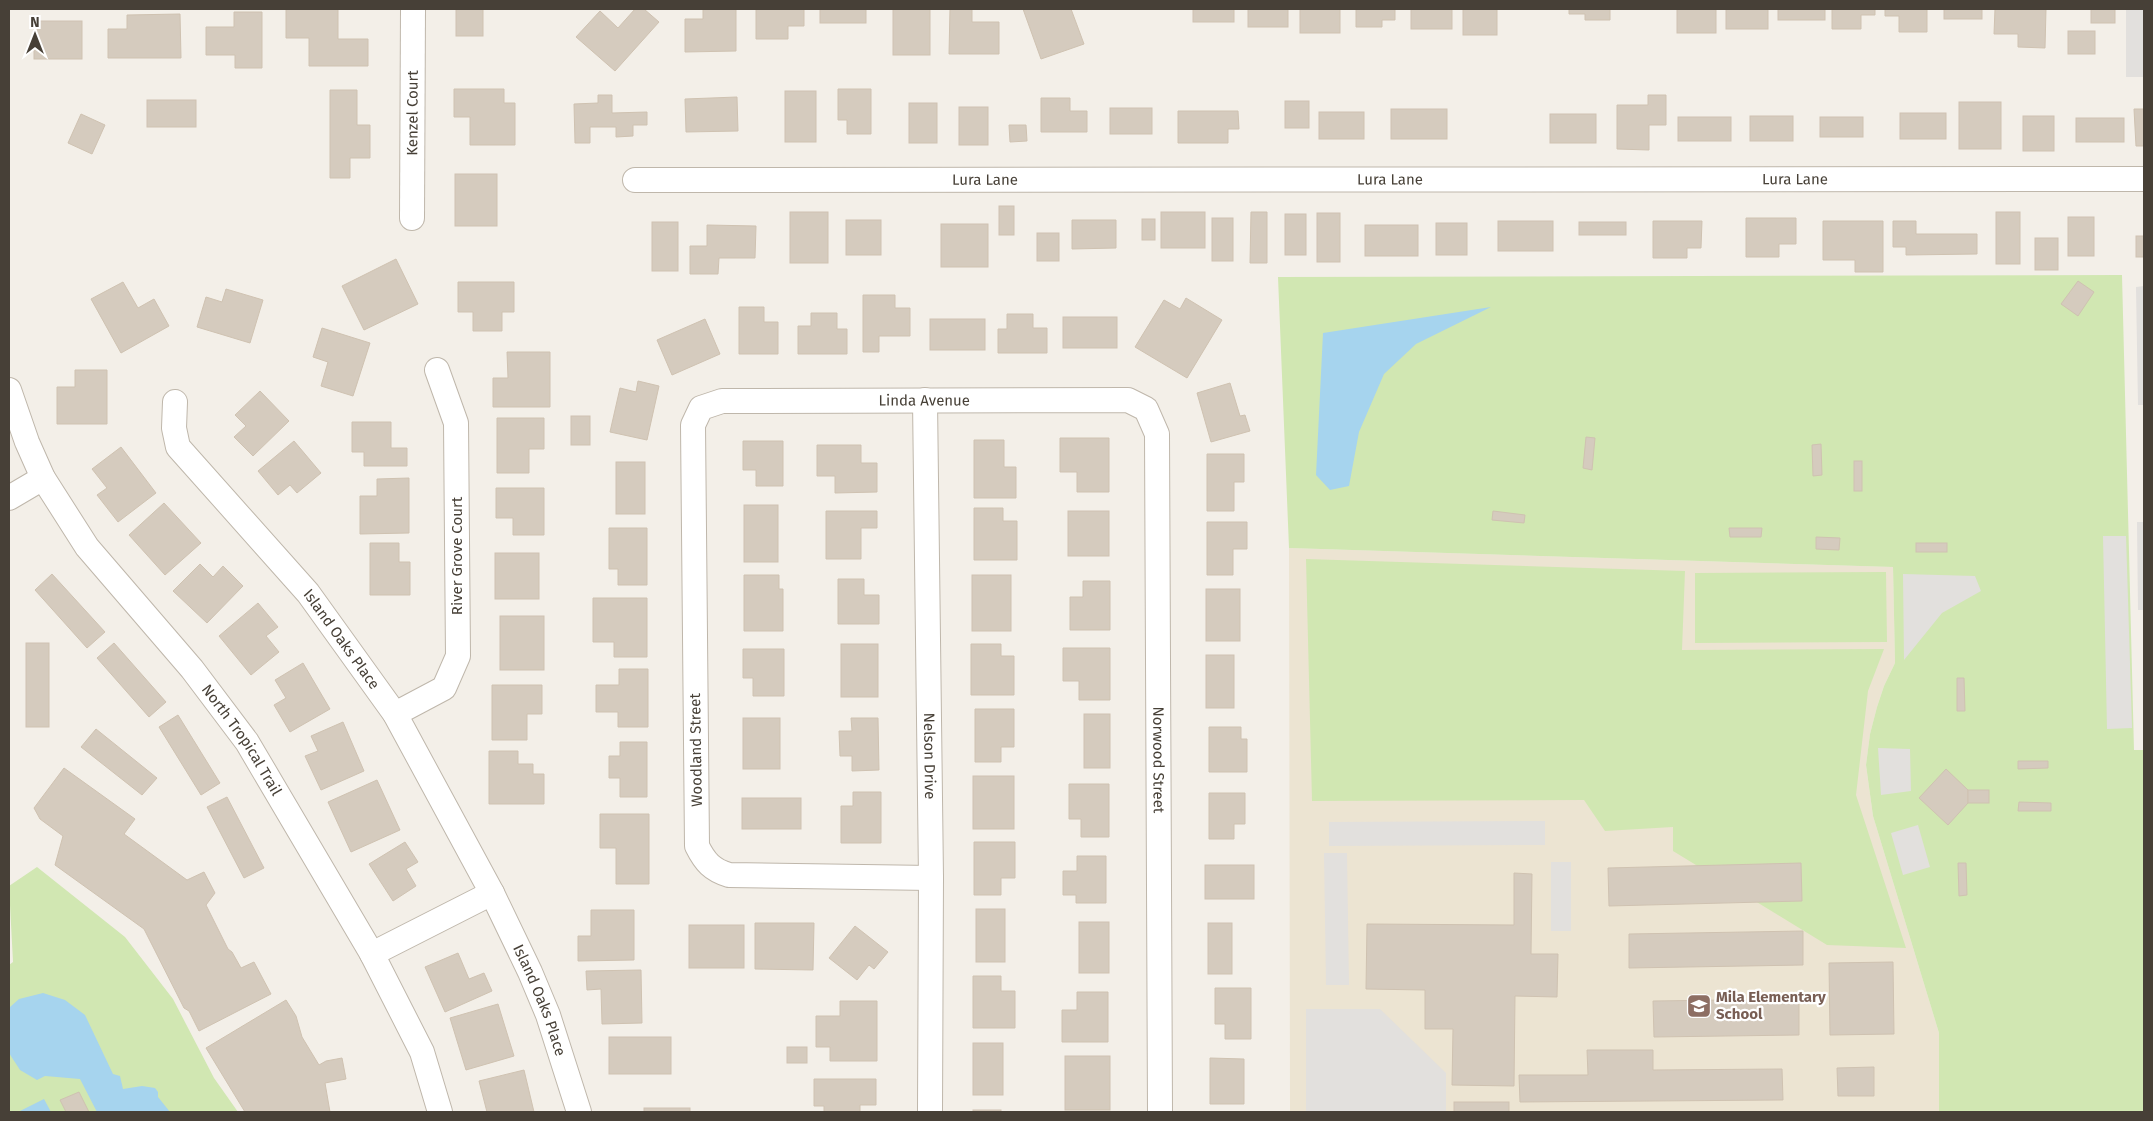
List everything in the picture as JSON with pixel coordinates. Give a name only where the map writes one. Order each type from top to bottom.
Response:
[{"type":"street","name":"Kenzel Court","points":[[412,218],[413,9]]},
{"type":"street","name":"Lura Lane","points":[[635,180],[2144,179]]},
{"type":"street","name":"River Grove Court","points":[[395,714],[444,688],[458,656],[456,422],[437,370]]},
{"type":"street","name":"North Tropical Trail","points":[[9,390],[27,442],[43,478],[87,547],[192,669],[248,742],[372,954],[422,1052],[440,1112]]},
{"type":"street","name":"Nelson Drive","points":[[925,400],[931,878],[930,1112]]},
{"type":"street","name":"Linda Avenue","points":[[701,408],[722,401],[1128,400],[1146,409]]},
{"type":"street","name":"Island Oaks Place","points":[[176,402],[174,428],[178,447],[308,593],[395,714],[492,893],[548,1014],[579,1112]]},
{"type":"street","name":"Woodland Street","points":[[701,408],[693,425],[697,846],[704,860],[715,871],[729,875],[931,878]]},
{"type":"street","name":"Norwood Street","points":[[1146,409],[1157,434],[1160,1112]]},
{"type":"street","points":[[9,498],[43,478]]},
{"type":"street","points":[[372,954],[492,893]]},
{"type":"shaded area","points":[[2126,9],[2144,9],[2144,77],[2126,77]]},
{"type":"shaded area","points":[[2144,286],[2144,405],[2138,405],[2136,287]]},
{"type":"shaded area","points":[[2137,522],[2144,522],[2144,610],[2138,610]]},
{"type":"shaded area","points":[[2103,536],[2126,536],[2132,728],[2107,729]]},
{"type":"shaded area","points":[[1289,548],[1893,567],[1895,663],[1877,707],[1870,734],[1866,765],[1873,816],[1939,1033],[1939,1112],[1290,1112]]},
{"type":"shaded area","points":[[1903,574],[1975,576],[1981,591],[1942,613],[1904,660]]},
{"type":"shaded area","points":[[1878,748],[1910,749],[1911,791],[1881,795]]},
{"type":"shaded area","points":[[1545,821],[1545,845],[1329,846],[1329,822]]},
{"type":"shaded area","points":[[1918,825],[1930,867],[1903,875],[1891,833]]},
{"type":"shaded area","points":[[1324,853],[1347,853],[1349,985],[1326,985]]},
{"type":"shaded area","points":[[1551,862],[1571,862],[1571,931],[1551,931]]},
{"type":"shaded area","points":[[1306,1009],[1380,1009],[1446,1073],[1446,1112],[1306,1112]]},
{"type":"green space","points":[[2122,275],[2134,750],[2144,750],[2144,1112],[1939,1112],[1939,1033],[1873,816],[1866,765],[1870,734],[1877,707],[1895,663],[1893,567],[1289,548],[1278,277]]},
{"type":"green space","points":[[1306,559],[1685,571],[1682,650],[1884,649],[1868,691],[1856,795],[1906,948],[1827,945],[1673,851],[1673,827],[1605,831],[1584,800],[1312,801]]},
{"type":"green space","points":[[1886,572],[1887,642],[1695,643],[1695,573]]},
{"type":"green space","points":[[37,867],[125,937],[173,999],[214,1078],[238,1112],[9,1112],[9,965],[13,962],[9,886]]},
{"type":"water","points":[[1491,307],[1416,344],[1384,374],[1359,432],[1349,486],[1330,490],[1316,475],[1323,333]]},
{"type":"water","points":[[43,993],[65,1000],[85,1015],[113,1074],[120,1076],[123,1089],[142,1086],[155,1088],[158,1092],[158,1097],[170,1112],[97,1112],[80,1079],[45,1076],[37,1080],[20,1070],[9,1053],[9,1008],[19,999]]},
{"type":"water","points":[[44,1099],[51,1112],[18,1112]]},
{"type":"building","points":[[286,9],[338,9],[338,39],[368,39],[368,66],[309,66],[309,38],[286,38]]},
{"type":"building","points":[[456,9],[483,9],[483,36],[456,36]]},
{"type":"building","points":[[635,9],[644,9],[659,22],[615,71],[576,37],[600,11],[618,28]]},
{"type":"building","points":[[703,9],[736,9],[736,51],[685,52],[685,19],[703,19]]},
{"type":"building","points":[[756,9],[804,9],[804,26],[788,26],[788,39],[756,39]]},
{"type":"building","points":[[820,9],[866,9],[866,23],[820,23]]},
{"type":"building","points":[[893,9],[930,9],[930,55],[893,55]]},
{"type":"building","points":[[950,9],[972,9],[972,22],[999,22],[999,54],[949,54]]},
{"type":"building","points":[[1023,9],[1071,9],[1084,44],[1041,59]]},
{"type":"building","points":[[1193,9],[1234,9],[1234,22],[1193,22]]},
{"type":"building","points":[[1248,9],[1288,9],[1288,27],[1248,27]]},
{"type":"building","points":[[1300,9],[1340,9],[1340,33],[1300,33]]},
{"type":"building","points":[[1356,9],[1395,9],[1395,20],[1382,20],[1382,27],[1356,27]]},
{"type":"building","points":[[1411,9],[1452,9],[1452,29],[1411,29]]},
{"type":"building","points":[[1463,9],[1497,9],[1497,35],[1463,35]]},
{"type":"building","points":[[1569,9],[1610,9],[1610,20],[1585,20],[1585,14],[1569,14]]},
{"type":"building","points":[[1677,9],[1716,9],[1716,33],[1677,33]]},
{"type":"building","points":[[1726,9],[1768,9],[1768,29],[1726,29]]},
{"type":"building","points":[[1778,9],[1825,9],[1825,20],[1778,20]]},
{"type":"building","points":[[1832,9],[1875,9],[1875,15],[1861,15],[1861,29],[1832,29]]},
{"type":"building","points":[[1885,9],[1927,9],[1927,32],[1899,32],[1899,16],[1885,16]]},
{"type":"building","points":[[1944,9],[1982,9],[1982,19],[1944,19]]},
{"type":"building","points":[[1995,9],[2046,9],[2045,48],[2018,47],[2018,34],[1994,34]]},
{"type":"building","points":[[2091,9],[2115,9],[2115,23],[2091,23]]},
{"type":"building","points":[[234,12],[262,12],[262,68],[235,68],[235,55],[206,55],[206,27],[234,27]]},
{"type":"building","points":[[180,14],[181,58],[108,58],[108,29],[127,29],[127,15]]},
{"type":"building","points":[[34,21],[82,21],[82,59],[34,59]]},
{"type":"building","points":[[2068,31],[2095,31],[2095,54],[2068,54]]},
{"type":"building","points":[[454,89],[504,89],[504,103],[515,103],[515,145],[470,145],[470,117],[454,117]]},
{"type":"building","points":[[838,89],[871,89],[871,134],[847,134],[847,120],[838,120]]},
{"type":"building","points":[[330,90],[357,90],[357,125],[370,125],[370,158],[350,158],[350,178],[330,178]]},
{"type":"building","points":[[785,91],[816,91],[816,142],[785,142]]},
{"type":"building","points":[[598,95],[612,95],[612,113],[647,112],[647,125],[633,125],[633,136],[616,137],[616,127],[590,127],[590,143],[575,143],[574,104],[598,103]]},
{"type":"building","points":[[1648,95],[1666,95],[1666,125],[1649,125],[1649,150],[1617,149],[1617,105],[1648,105]]},
{"type":"building","points":[[737,97],[738,131],[686,132],[685,99]]},
{"type":"building","points":[[1041,98],[1070,98],[1070,111],[1087,111],[1087,132],[1041,132]]},
{"type":"building","points":[[147,100],[196,100],[196,127],[147,127]]},
{"type":"building","points":[[1285,101],[1309,101],[1309,128],[1285,128]]},
{"type":"building","points":[[1959,102],[2001,102],[2001,149],[1959,149]]},
{"type":"building","points":[[909,103],[937,103],[937,143],[909,143]]},
{"type":"building","points":[[959,107],[988,107],[988,145],[959,145]]},
{"type":"building","points":[[1110,108],[1152,108],[1152,134],[1110,134]]},
{"type":"building","points":[[1391,109],[1447,109],[1447,139],[1391,139]]},
{"type":"building","points":[[2134,109],[2144,109],[2144,146],[2136,146]]},
{"type":"building","points":[[1178,111],[1238,111],[1239,129],[1228,129],[1228,143],[1178,143]]},
{"type":"building","points":[[1319,112],[1364,112],[1364,139],[1319,139]]},
{"type":"building","points":[[1900,113],[1946,113],[1946,139],[1900,139]]},
{"type":"building","points":[[81,114],[105,125],[92,154],[68,143]]},
{"type":"building","points":[[1550,114],[1596,114],[1596,143],[1550,143]]},
{"type":"building","points":[[1750,116],[1793,116],[1793,141],[1750,141]]},
{"type":"building","points":[[2023,116],[2054,116],[2054,151],[2023,151]]},
{"type":"building","points":[[1678,117],[1731,117],[1731,141],[1678,141]]},
{"type":"building","points":[[1820,117],[1863,117],[1863,137],[1820,137]]},
{"type":"building","points":[[2076,118],[2124,118],[2124,142],[2076,142]]},
{"type":"building","points":[[1009,125],[1026,125],[1027,141],[1010,142]]},
{"type":"building","points":[[455,174],[497,174],[497,226],[455,226]]},
{"type":"building","points":[[999,206],[1014,206],[1014,235],[999,235]]},
{"type":"building","points":[[790,212],[828,212],[828,263],[790,263]]},
{"type":"building","points":[[1161,212],[1205,212],[1205,248],[1161,248]]},
{"type":"building","points":[[1251,212],[1267,212],[1267,263],[1250,263]]},
{"type":"building","points":[[1996,212],[2020,212],[2020,264],[1996,264]]},
{"type":"building","points":[[1317,213],[1340,213],[1340,262],[1317,262]]},
{"type":"building","points":[[1285,214],[1306,214],[1306,255],[1285,255]]},
{"type":"building","points":[[2068,217],[2094,217],[2094,256],[2068,256]]},
{"type":"building","points":[[1212,218],[1233,218],[1233,261],[1212,261]]},
{"type":"building","points":[[1746,218],[1796,218],[1796,244],[1779,244],[1779,257],[1746,257]]},
{"type":"building","points":[[1142,219],[1155,219],[1155,240],[1142,240]]},
{"type":"building","points":[[846,220],[881,220],[881,255],[846,255]]},
{"type":"building","points":[[1072,220],[1116,220],[1116,248],[1072,249]]},
{"type":"building","points":[[1498,221],[1553,221],[1553,251],[1498,251]]},
{"type":"building","points":[[1653,221],[1702,221],[1701,248],[1687,248],[1687,258],[1653,258]]},
{"type":"building","points":[[1823,221],[1883,221],[1883,272],[1855,272],[1855,260],[1823,260]]},
{"type":"building","points":[[1893,221],[1916,221],[1916,234],[1977,234],[1977,254],[1906,255],[1906,247],[1893,247]]},
{"type":"building","points":[[652,222],[678,222],[678,271],[652,271]]},
{"type":"building","points":[[1579,222],[1626,222],[1626,235],[1579,235]]},
{"type":"building","points":[[1436,223],[1467,223],[1467,255],[1436,255]]},
{"type":"building","points":[[941,224],[988,224],[988,267],[941,267]]},
{"type":"building","points":[[707,225],[756,226],[755,258],[719,258],[718,274],[690,274],[690,246],[707,246]]},
{"type":"building","points":[[1365,225],[1418,225],[1418,256],[1365,256]]},
{"type":"building","points":[[1037,233],[1059,233],[1059,261],[1037,261]]},
{"type":"building","points":[[2136,236],[2144,236],[2144,257],[2136,257]]},
{"type":"building","points":[[2035,238],[2058,238],[2058,270],[2035,270]]},
{"type":"building","points":[[396,259],[418,304],[364,330],[342,286]]},
{"type":"building","points":[[2078,281],[2094,292],[2078,316],[2061,304]]},
{"type":"building","points":[[123,282],[138,308],[154,299],[169,326],[121,353],[91,299]]},
{"type":"building","points":[[458,282],[514,282],[514,312],[502,312],[502,331],[473,331],[473,312],[458,312]]},
{"type":"building","points":[[226,289],[263,300],[250,343],[197,327],[206,297],[222,302]]},
{"type":"building","points":[[863,295],[895,295],[895,308],[910,308],[910,336],[879,336],[879,352],[863,352]]},
{"type":"building","points":[[1186,298],[1222,320],[1187,378],[1135,347],[1164,300],[1180,309]]},
{"type":"building","points":[[739,307],[764,307],[764,322],[778,322],[778,354],[739,354]]},
{"type":"building","points":[[811,313],[837,313],[837,329],[847,329],[847,354],[798,354],[798,326],[811,326]]},
{"type":"building","points":[[1007,314],[1033,314],[1033,328],[1047,328],[1047,353],[998,353],[998,329],[1007,329]]},
{"type":"building","points":[[1063,317],[1117,317],[1117,348],[1063,348]]},
{"type":"building","points":[[705,319],[720,354],[672,375],[657,340]]},
{"type":"building","points":[[930,319],[985,319],[985,350],[930,350]]},
{"type":"building","points":[[322,328],[370,343],[353,396],[321,386],[328,362],[313,357]]},
{"type":"building","points":[[507,352],[550,352],[550,407],[493,407],[493,378],[508,378]]},
{"type":"building","points":[[75,370],[107,370],[107,424],[57,424],[57,387],[75,387]]},
{"type":"building","points":[[638,381],[659,386],[647,440],[610,432],[620,388],[636,392]]},
{"type":"building","points":[[1230,383],[1240,416],[1245,415],[1250,431],[1211,442],[1197,393]]},
{"type":"building","points":[[260,391],[289,421],[253,456],[234,437],[246,426],[235,415]]},
{"type":"building","points":[[571,416],[590,416],[590,445],[571,445]]},
{"type":"building","points":[[497,418],[544,418],[544,449],[529,449],[529,473],[497,473]]},
{"type":"building","points":[[352,422],[391,422],[391,448],[407,448],[407,466],[364,466],[364,452],[352,452]]},
{"type":"building","points":[[1586,437],[1595,438],[1592,470],[1583,468]]},
{"type":"building","points":[[1060,438],[1109,438],[1109,492],[1077,492],[1077,472],[1060,472]]},
{"type":"building","points":[[974,440],[1004,440],[1004,467],[1016,467],[1016,498],[974,498]]},
{"type":"building","points":[[294,441],[321,473],[297,493],[290,485],[278,495],[258,471]]},
{"type":"building","points":[[743,441],[783,441],[783,486],[756,486],[756,470],[743,470]]},
{"type":"building","points":[[1821,444],[1822,475],[1813,476],[1812,445]]},
{"type":"building","points":[[817,445],[861,445],[861,463],[877,463],[877,492],[835,493],[835,476],[817,476]]},
{"type":"building","points":[[121,447],[156,493],[118,522],[97,495],[107,488],[92,469]]},
{"type":"building","points":[[1207,454],[1244,454],[1244,482],[1234,482],[1234,511],[1207,511]]},
{"type":"building","points":[[1854,461],[1862,461],[1862,491],[1854,491]]},
{"type":"building","points":[[616,462],[645,462],[645,514],[616,514]]},
{"type":"building","points":[[409,478],[409,533],[360,534],[360,496],[377,496],[377,479]]},
{"type":"building","points":[[496,488],[544,488],[544,535],[513,535],[513,518],[496,518]]},
{"type":"building","points":[[164,503],[201,543],[165,575],[129,535]]},
{"type":"building","points":[[744,505],[778,505],[778,562],[744,562]]},
{"type":"building","points":[[974,508],[1003,508],[1003,521],[1017,521],[1017,560],[974,560]]},
{"type":"building","points":[[826,511],[877,511],[877,528],[861,528],[861,559],[826,559]]},
{"type":"building","points":[[1068,511],[1109,511],[1109,556],[1068,556]]},
{"type":"building","points":[[1493,511],[1525,515],[1524,523],[1492,520]]},
{"type":"building","points":[[1207,522],[1247,522],[1247,549],[1233,549],[1233,575],[1207,575]]},
{"type":"building","points":[[609,528],[647,528],[647,585],[618,585],[618,569],[609,569]]},
{"type":"building","points":[[1729,528],[1762,528],[1761,537],[1730,537]]},
{"type":"building","points":[[1816,537],[1840,538],[1839,550],[1816,549]]},
{"type":"building","points":[[370,543],[399,543],[399,562],[410,562],[410,595],[370,595]]},
{"type":"building","points":[[1916,543],[1947,543],[1947,552],[1916,552]]},
{"type":"building","points":[[495,553],[539,553],[539,599],[495,599]]},
{"type":"building","points":[[200,564],[213,577],[223,566],[243,586],[207,623],[173,591]]},
{"type":"building","points":[[52,574],[105,632],[87,648],[35,590]]},
{"type":"building","points":[[744,575],[779,575],[779,589],[783,589],[783,631],[744,631]]},
{"type":"building","points":[[972,575],[1011,575],[1011,631],[972,631]]},
{"type":"building","points":[[838,579],[864,579],[864,595],[879,595],[879,624],[838,624]]},
{"type":"building","points":[[1083,581],[1110,581],[1110,630],[1070,630],[1070,597],[1083,597]]},
{"type":"building","points":[[1206,589],[1240,589],[1240,641],[1206,641]]},
{"type":"building","points":[[593,598],[647,598],[647,657],[614,657],[614,642],[593,642]]},
{"type":"building","points":[[258,603],[278,627],[266,636],[279,652],[251,675],[219,636]]},
{"type":"building","points":[[500,616],[544,616],[544,670],[500,670]]},
{"type":"building","points":[[26,643],[49,643],[49,727],[26,727]]},
{"type":"building","points":[[114,643],[166,702],[149,717],[97,658]]},
{"type":"building","points":[[841,644],[878,644],[878,697],[841,697]]},
{"type":"building","points":[[971,644],[1001,644],[1001,656],[1014,656],[1014,695],[971,695]]},
{"type":"building","points":[[1063,648],[1110,648],[1110,700],[1079,700],[1079,681],[1063,681]]},
{"type":"building","points":[[743,649],[784,649],[784,696],[753,696],[753,678],[743,678]]},
{"type":"building","points":[[1206,655],[1234,655],[1234,708],[1206,708]]},
{"type":"building","points":[[303,663],[330,709],[290,732],[274,705],[286,698],[275,680]]},
{"type":"building","points":[[619,669],[648,669],[648,727],[618,727],[618,712],[596,712],[596,685],[619,685]]},
{"type":"building","points":[[1957,678],[1964,678],[1965,711],[1957,711]]},
{"type":"building","points":[[492,685],[542,685],[542,714],[527,714],[527,740],[492,740]]},
{"type":"building","points":[[975,709],[1014,709],[1014,747],[1001,747],[1001,762],[975,762]]},
{"type":"building","points":[[1084,714],[1110,714],[1110,768],[1084,768]]},
{"type":"building","points":[[178,715],[220,783],[201,795],[159,727]]},
{"type":"building","points":[[743,718],[780,718],[780,769],[743,769]]},
{"type":"building","points":[[851,718],[878,718],[879,770],[852,771],[852,756],[840,756],[839,731],[852,731]]},
{"type":"building","points":[[343,722],[364,771],[321,790],[305,756],[318,751],[311,736]]},
{"type":"building","points":[[1209,727],[1241,727],[1241,739],[1247,739],[1247,772],[1209,772]]},
{"type":"building","points":[[96,729],[157,778],[142,795],[81,747]]},
{"type":"building","points":[[620,742],[647,742],[647,797],[620,797],[620,778],[609,778],[609,756],[620,756]]},
{"type":"building","points":[[489,751],[518,751],[518,764],[533,764],[533,774],[544,774],[544,804],[489,804]]},
{"type":"building","points":[[2018,761],[2048,761],[2048,768],[2018,769]]},
{"type":"building","points":[[64,768],[135,819],[124,834],[187,880],[204,872],[215,893],[206,905],[228,949],[232,952],[241,968],[254,962],[271,994],[199,1031],[189,1011],[184,1008],[144,929],[55,865],[63,836],[40,819],[34,808]]},
{"type":"building","points":[[1946,769],[1968,790],[1968,803],[1948,825],[1919,798]]},
{"type":"building","points":[[973,776],[1014,776],[1014,829],[973,829]]},
{"type":"building","points":[[377,780],[400,830],[351,852],[328,802]]},
{"type":"building","points":[[1069,784],[1109,784],[1109,837],[1081,837],[1081,819],[1069,819]]},
{"type":"building","points":[[1968,790],[1989,790],[1989,803],[1968,803]]},
{"type":"building","points":[[853,792],[881,792],[881,843],[841,843],[841,806],[853,806]]},
{"type":"building","points":[[1209,793],[1245,793],[1245,824],[1234,824],[1234,839],[1209,839]]},
{"type":"building","points":[[227,797],[264,868],[244,878],[207,807]]},
{"type":"building","points":[[742,798],[801,798],[801,829],[742,829]]},
{"type":"building","points":[[2019,802],[2051,803],[2051,811],[2018,811]]},
{"type":"building","points":[[600,814],[649,814],[649,884],[616,884],[616,848],[600,848]]},
{"type":"building","points":[[405,842],[418,862],[406,869],[416,886],[393,901],[369,864]]},
{"type":"building","points":[[974,842],[1015,842],[1015,878],[1001,878],[1001,895],[974,895]]},
{"type":"building","points":[[1077,856],[1106,856],[1106,903],[1076,903],[1076,895],[1063,895],[1063,871],[1077,871]]},
{"type":"building","points":[[1801,863],[1802,901],[1609,906],[1608,868]]},
{"type":"building","points":[[1958,863],[1966,863],[1967,895],[1959,896]]},
{"type":"building","points":[[1205,865],[1254,865],[1254,899],[1205,899]]},
{"type":"building","points":[[1514,873],[1532,874],[1531,954],[1558,954],[1557,997],[1515,996],[1514,1086],[1452,1085],[1453,1029],[1425,1029],[1425,990],[1366,989],[1367,924],[1514,925]]},
{"type":"building","points":[[976,909],[1005,909],[1005,962],[976,962]]},
{"type":"building","points":[[591,910],[634,910],[634,960],[578,961],[578,936],[591,936]]},
{"type":"building","points":[[1079,922],[1109,922],[1109,973],[1079,973]]},
{"type":"building","points":[[755,923],[814,923],[813,970],[755,969]]},
{"type":"building","points":[[1208,923],[1232,923],[1232,974],[1208,974]]},
{"type":"building","points":[[689,925],[744,925],[744,968],[689,968]]},
{"type":"building","points":[[855,926],[888,952],[874,969],[869,965],[857,980],[829,958]]},
{"type":"building","points":[[1803,931],[1803,965],[1629,968],[1629,934]]},
{"type":"building","points":[[458,953],[469,979],[484,973],[492,991],[445,1012],[425,967]]},
{"type":"building","points":[[1893,962],[1894,1034],[1830,1035],[1829,963]]},
{"type":"building","points":[[641,970],[642,1023],[602,1024],[601,989],[587,990],[586,971]]},
{"type":"building","points":[[973,976],[1001,976],[1001,991],[1015,991],[1015,1028],[973,1028]]},
{"type":"building","points":[[1215,988],[1251,988],[1251,1039],[1225,1039],[1225,1024],[1215,1024]]},
{"type":"building","points":[[1077,992],[1108,992],[1108,1042],[1062,1042],[1062,1010],[1077,1010]]},
{"type":"building","points":[[1799,999],[1799,1035],[1654,1037],[1653,1001]]},
{"type":"building","points":[[286,1000],[296,1016],[302,1037],[319,1065],[326,1061],[342,1058],[346,1079],[325,1083],[330,1112],[245,1112],[206,1048]]},
{"type":"building","points":[[840,1001],[877,1001],[877,1061],[830,1061],[830,1047],[816,1047],[816,1016],[840,1016]]},
{"type":"building","points":[[498,1004],[514,1056],[466,1070],[450,1018]]},
{"type":"building","points":[[609,1037],[671,1037],[671,1074],[609,1074]]},
{"type":"building","points":[[973,1043],[1003,1043],[1003,1095],[973,1095]]},
{"type":"building","points":[[787,1047],[807,1047],[807,1063],[787,1063]]},
{"type":"building","points":[[1587,1050],[1653,1050],[1653,1070],[1782,1069],[1783,1100],[1520,1102],[1519,1075],[1588,1075]]},
{"type":"building","points":[[1065,1056],[1110,1056],[1110,1110],[1065,1110]]},
{"type":"building","points":[[1210,1058],[1244,1059],[1244,1104],[1210,1104]]},
{"type":"building","points":[[1874,1067],[1874,1096],[1838,1096],[1837,1068]]},
{"type":"building","points":[[524,1070],[534,1112],[487,1112],[479,1081]]},
{"type":"building","points":[[814,1079],[876,1079],[876,1105],[860,1105],[860,1112],[824,1112],[824,1106],[814,1106]]},
{"type":"building","points":[[79,1092],[89,1112],[66,1112],[60,1100]]},
{"type":"building","points":[[1454,1102],[1509,1102],[1509,1112],[1454,1112]]},
{"type":"building","points":[[644,1108],[690,1108],[690,1112],[644,1112]]},
{"type":"building","points":[[973,1110],[1001,1110],[1001,1112],[973,1112]]},
{"type":"place","name":"Mila Elementary School","points":[[1699,1006]]}]
